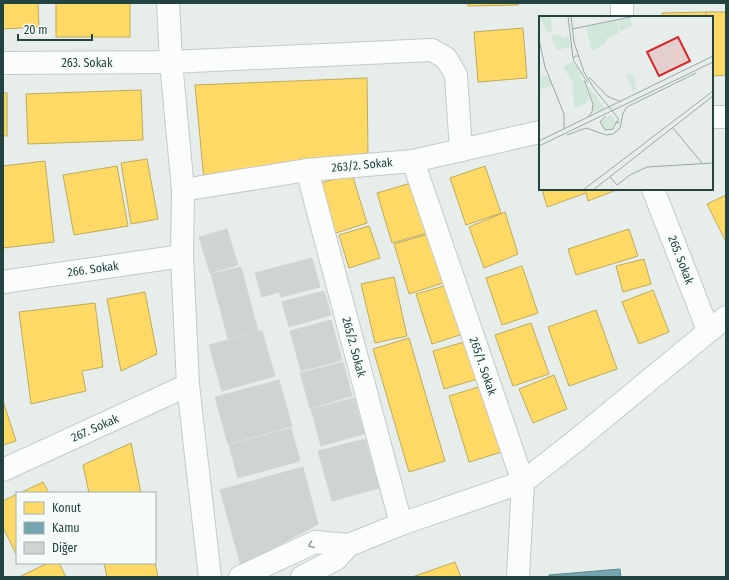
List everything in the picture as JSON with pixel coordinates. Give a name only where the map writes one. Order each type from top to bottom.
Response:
[{"type":"street","points":[[168,3],[171,62],[183,190],[182,256],[188,386],[210,577]]},
{"type":"street","points":[[622,3],[622,16]]},
{"type":"street","name":"263. Sokak","points":[[3,63],[171,62],[432,50],[446,58],[456,76],[461,150]]},
{"type":"street","points":[[713,117],[726,117]]},
{"type":"street","name":"263/2. Sokak","points":[[183,190],[306,170],[413,161],[539,132]]},
{"type":"street","name":"265/1. Sokak","points":[[413,161],[523,482],[518,577]]},
{"type":"street","name":"265/2. Sokak","points":[[306,170],[401,524]]},
{"type":"street","name":"265. Sokak","points":[[653,190],[708,330]]},
{"type":"street","name":"266. Sokak","points":[[3,282],[182,256]]},
{"type":"street","points":[[302,577],[342,560],[401,524],[523,482],[573,443],[708,330],[726,317]]},
{"type":"street","name":"267. Sokak","points":[[3,470],[188,386]]},
{"type":"street","points":[[240,577],[315,542],[342,560]]},
{"type":"building: Konut","points":[[3,3],[38,3],[39,27],[3,29]]},
{"type":"building: Konut","points":[[56,3],[130,3],[130,37],[56,37]]},
{"type":"building: Konut","points":[[468,3],[518,3],[518,5],[468,6]]},
{"type":"building: Konut","points":[[706,12],[706,16],[662,16],[662,13]]},
{"type":"building: Konut","points":[[706,12],[726,12],[726,75],[713,76],[713,16],[706,16]]},
{"type":"building: Konut","points":[[523,28],[527,78],[478,82],[474,32]]},
{"type":"building: Konut","points":[[367,78],[368,153],[204,180],[195,85]]},
{"type":"building: Konut","points":[[141,90],[143,140],[28,144],[26,94]]},
{"type":"building: Konut","points":[[3,93],[7,93],[7,136],[3,136]]},
{"type":"building: Konut","points":[[147,159],[158,219],[131,224],[121,163]]},
{"type":"building: Konut","points":[[45,161],[54,242],[3,248],[3,166]]},
{"type":"building: Konut","points":[[117,166],[128,226],[74,235],[63,175]]},
{"type":"building: Konut","points":[[485,166],[501,213],[466,225],[450,178]]},
{"type":"building: Konut","points":[[352,174],[367,223],[333,234],[318,184]]},
{"type":"building: Konut","points":[[411,183],[427,233],[392,243],[377,193]]},
{"type":"building: Konut","points":[[542,190],[614,191],[588,201],[586,193],[547,207]]},
{"type":"building: Konut","points":[[726,195],[726,242],[707,204]]},
{"type":"building: Konut","points":[[505,212],[518,254],[484,268],[469,227]]},
{"type":"building: Konut","points":[[369,226],[380,258],[349,268],[339,235]]},
{"type":"building: Konut","points":[[629,229],[638,256],[576,275],[568,249]]},
{"type":"building: Konut","points":[[428,234],[443,283],[409,294],[394,244]]},
{"type":"building: Konut","points":[[644,259],[651,284],[623,292],[616,266]]},
{"type":"building: Konut","points":[[522,266],[538,313],[502,325],[486,278]]},
{"type":"building: Konut","points":[[394,277],[407,336],[375,343],[361,284]]},
{"type":"building: Konut","points":[[451,284],[466,333],[432,344],[416,294]]},
{"type":"building: Konut","points":[[653,290],[669,332],[639,344],[622,302]]},
{"type":"building: Konut","points":[[145,292],[157,354],[121,371],[107,299]]},
{"type":"building: Konut","points":[[95,303],[103,367],[82,371],[86,391],[31,404],[19,312]]},
{"type":"building: Konut","points":[[596,310],[617,369],[569,386],[548,327]]},
{"type":"building: Konut","points":[[531,323],[549,374],[513,386],[495,335]]},
{"type":"building: Konut","points":[[409,338],[445,461],[409,472],[373,349]]},
{"type":"building: Konut","points":[[471,340],[481,378],[444,389],[433,351]]},
{"type":"building: Konut","points":[[554,375],[567,409],[533,423],[519,389]]},
{"type":"building: Konut","points":[[485,385],[505,451],[469,462],[449,396]]},
{"type":"building: Konut","points":[[3,401],[16,441],[3,445]]},
{"type":"building: Konut","points":[[131,443],[141,492],[89,492],[83,465]]},
{"type":"building: Konut","points":[[43,482],[48,492],[22,492]]},
{"type":"building: Konut","points":[[16,494],[16,554],[3,527],[3,501]]},
{"type":"building: Konut","points":[[455,562],[461,577],[412,577]]},
{"type":"building: Konut","points":[[46,564],[60,564],[66,577],[19,577]]},
{"type":"building: Konut","points":[[104,564],[155,564],[158,577],[107,577]]},
{"type":"building: Kamu","points":[[620,569],[621,577],[549,577],[549,575]]},
{"type":"building: Diğer","points":[[227,229],[238,265],[210,273],[199,237]]},
{"type":"building: Diğer","points":[[312,258],[320,287],[281,297],[279,292],[262,297],[255,273]]},
{"type":"building: Diğer","points":[[241,267],[258,331],[228,339],[211,274]]},
{"type":"building: Diğer","points":[[324,291],[331,315],[289,327],[282,302]]},
{"type":"building: Diğer","points":[[331,320],[342,360],[301,371],[290,331]]},
{"type":"building: Diğer","points":[[262,331],[275,376],[222,391],[209,345]]},
{"type":"building: Diğer","points":[[343,362],[352,396],[310,408],[300,373]]},
{"type":"building: Diğer","points":[[279,380],[292,426],[228,444],[215,397]]},
{"type":"building: Diğer","points":[[354,398],[364,434],[321,446],[311,409]]},
{"type":"building: Diğer","points":[[291,428],[300,461],[238,478],[229,445]]},
{"type":"building: Diğer","points":[[365,439],[379,488],[332,501],[318,451]]},
{"type":"building: Diğer","points":[[303,467],[318,524],[241,566],[220,490]]}]
